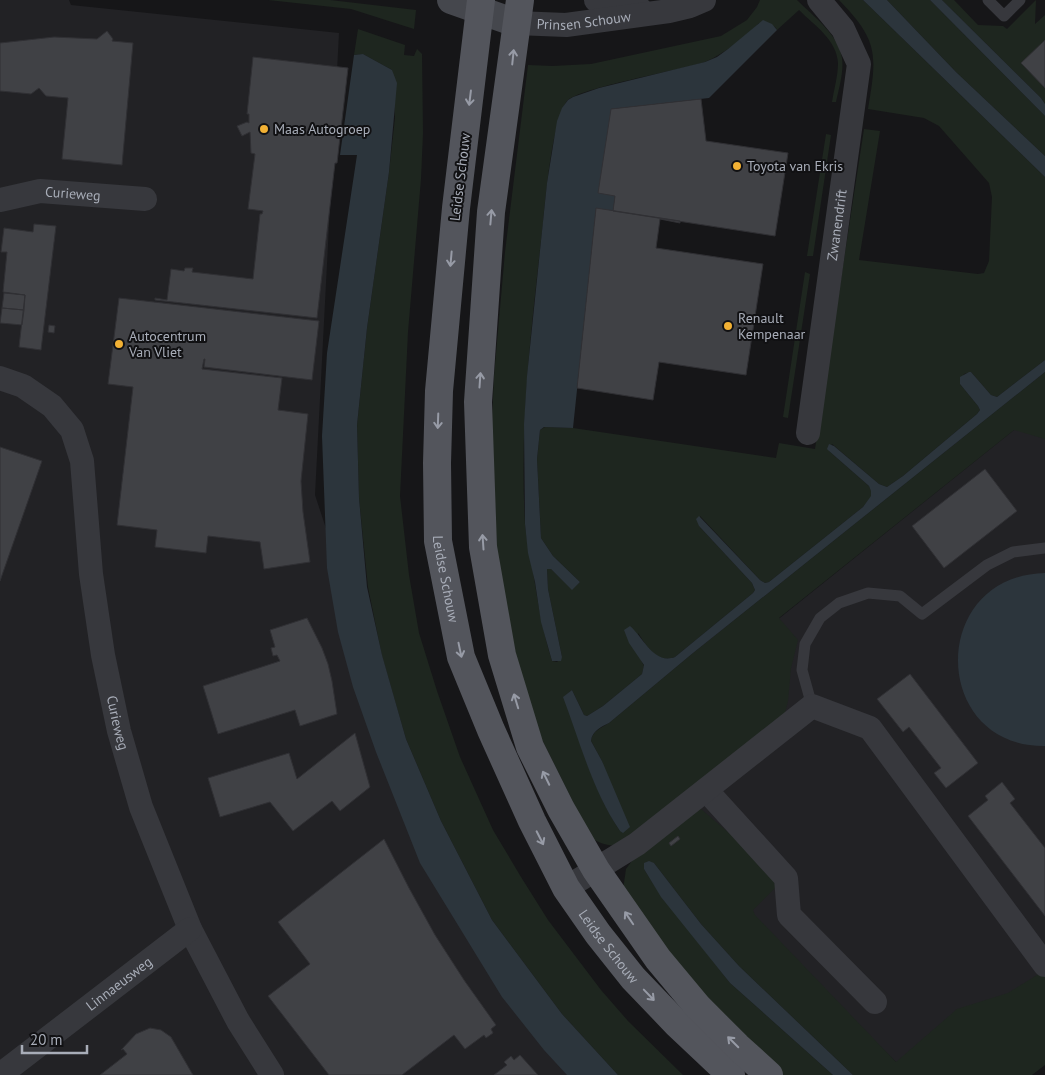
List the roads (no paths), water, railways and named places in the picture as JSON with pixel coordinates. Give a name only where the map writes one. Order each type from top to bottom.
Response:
[{"type":"main road","name":"Leidse Schouw","points":[[481,5],[456,208],[439,392],[437,463],[438,541],[461,657],[523,803],[566,888],[598,934],[633,978],[677,1024],[731,1075]]},
{"type":"main road","points":[[518,12],[491,212],[478,402],[483,547],[502,655],[530,747],[561,809],[596,870],[658,960],[698,1007],[769,1075]]},
{"type":"street","points":[[451,0],[518,12]]},
{"type":"street","name":"Prinsen Schouw","points":[[596,0],[648,6],[690,6],[704,0]]},
{"type":"street","name":"Zwanendrift","points":[[808,433],[859,64],[843,29],[819,0]]},
{"type":"street","name":"Prinsen Schouw","points":[[518,12],[566,25],[648,6]]},
{"type":"street","name":"Curieweg","points":[[0,200],[40,190],[145,199]]},
{"type":"street","name":"Curieweg","points":[[0,378],[23,386],[52,406],[72,430],[82,461],[91,574],[103,655],[118,731],[141,807],[190,929],[238,1021],[272,1075]]},
{"type":"street","points":[[566,888],[637,844],[812,706],[870,728],[1045,965]]},
{"type":"street","points":[[706,790],[786,878],[789,915],[875,1002]]},
{"type":"street","name":"Linnaeusweg","points":[[0,1075],[190,929]]},
{"type":"lane","points":[[988,0],[1004,16],[1020,0]]},
{"type":"lane","points":[[812,706],[802,670],[806,644],[820,618],[838,603],[868,593],[900,596],[922,614],[987,565],[1014,552],[1045,548]]},
{"type":"place","name":"Maas Autogroep","points":[[264,129]]},
{"type":"place","name":"Toyota van Ekris","points":[[737,166]]},
{"type":"place","name":"Renault Kempenaar","points":[[728,326]]},
{"type":"place","name":"Autocentrum Van Vliet","points":[[119,344]]}]
